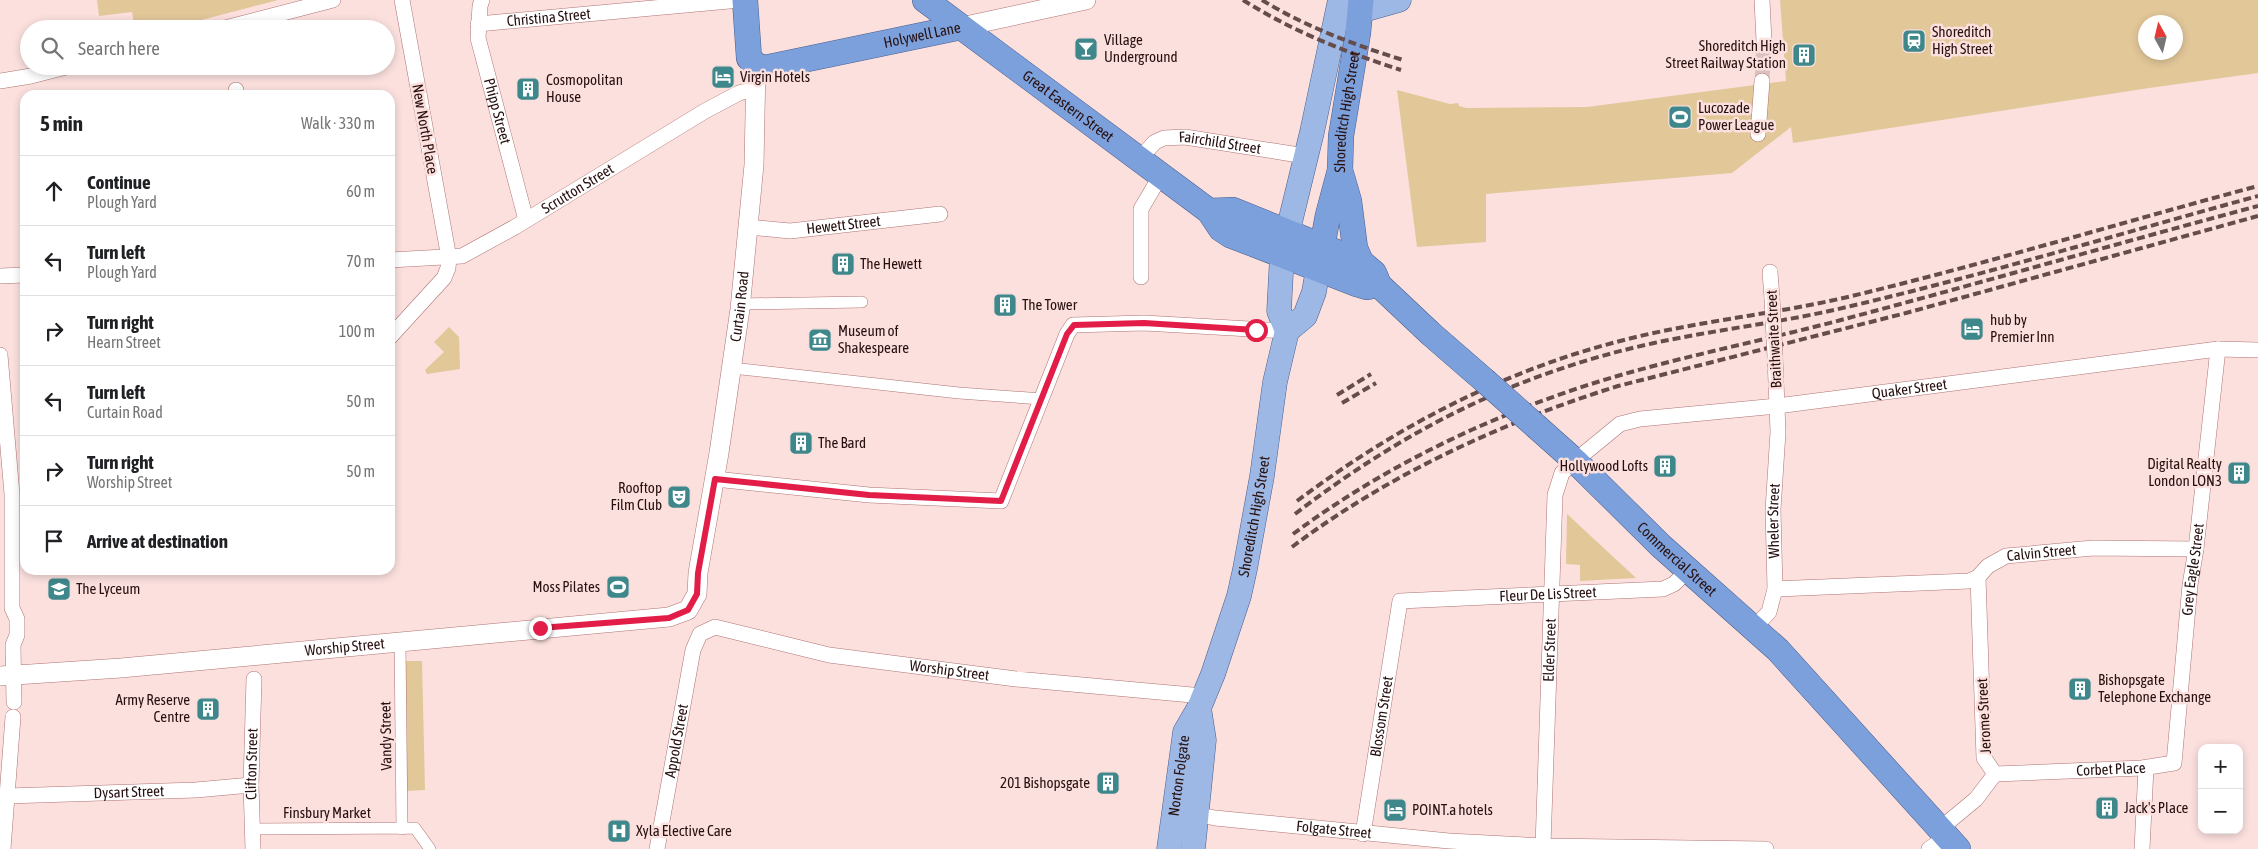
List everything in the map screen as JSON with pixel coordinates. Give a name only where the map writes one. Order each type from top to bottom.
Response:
[{"type":"highway","name":"Curtain Road","points":[[745,0],[749,58],[757,77]]},
{"type":"highway","name":"Great Eastern Street","points":[[925,0],[1210,211],[1221,229],[1230,235],[1282,255]]},
{"type":"highway","name":"Shoreditch High Street","points":[[1320,258],[1328,215],[1340,170],[1354,4]]},
{"type":"highway","name":"Holywell Lane","points":[[757,77],[764,68],[773,68],[961,27]]},
{"type":"highway","points":[[1340,170],[1349,201],[1355,248],[1361,262]]},
{"type":"highway","points":[[1210,211],[1233,210],[1288,231]]},
{"type":"highway","name":"Commercial Street","points":[[1288,231],[1320,258],[1367,287],[1379,285]]},
{"type":"highway","name":"Commercial Street","points":[[1282,255],[1361,262],[1374,273],[1379,285],[1430,334],[1575,461],[1688,570],[1754,628],[1821,695],[1944,841]]},
{"type":"main road","points":[[1354,4],[1399,0]]},
{"type":"main road","name":"Shoreditch High Street","points":[[1201,702],[1226,638],[1245,569],[1262,476],[1275,382],[1287,331],[1278,310],[1282,255],[1305,156],[1354,4]]},
{"type":"main road","name":"Shoreditch High Street","points":[[1287,331],[1305,316],[1314,292],[1320,258]]},
{"type":"main road","name":"Norton Folgate","points":[[1169,849],[1185,732],[1201,702]]},
{"type":"main road","name":"Norton Folgate","points":[[1193,849],[1204,734],[1201,702]]},
{"type":"street","name":"New North Place","points":[[402,0],[449,258]]},
{"type":"street","name":"Phipp Street","points":[[482,0],[478,38],[526,220]]},
{"type":"street","name":"Christina Street","points":[[478,24],[740,0]]},
{"type":"street","name":"Holywell Lane","points":[[961,27],[1039,5],[1086,0]]},
{"type":"street","points":[[1762,0],[1764,41]]},
{"type":"street","points":[[255,20],[328,1]]},
{"type":"street","points":[[0,81],[35,75]]},
{"type":"street","name":"Scrutton Street","points":[[395,260],[462,256],[526,220],[705,111],[738,93],[757,77]]},
{"type":"street","name":"Curtain Road","points":[[688,610],[697,594],[698,573],[732,368],[754,164],[757,77]]},
{"type":"street","points":[[1758,134],[1762,81]]},
{"type":"street","name":"Fairchild Street","points":[[1140,158],[1155,142],[1164,138],[1186,137],[1305,156]]},
{"type":"street","points":[[1141,277],[1142,209],[1161,175]]},
{"type":"street","name":"Hewett Street","points":[[748,228],[790,231],[940,214]]},
{"type":"street","points":[[395,332],[444,278],[449,258]]},
{"type":"street","name":"Braithwaite Street","points":[[1770,272],[1777,406]]},
{"type":"street","points":[[0,276],[20,275]]},
{"type":"street","points":[[740,304],[862,302]]},
{"type":"street","points":[[715,479],[869,495],[1001,501],[1062,348],[1070,329],[1074,325],[1144,323],[1287,331]]},
{"type":"street","name":"Quaker Street","points":[[1575,461],[1620,424],[1640,419],[1777,406],[2218,349],[2258,350]]},
{"type":"street","name":"Grey Eagle Street","points":[[2146,768],[2174,763],[2190,585],[2196,549],[2218,349]]},
{"type":"street","points":[[0,355],[12,608],[17,620],[17,635],[13,645],[7,676],[13,710],[2,849]]},
{"type":"street","points":[[732,368],[1042,399]]},
{"type":"street","name":"Wheler Street","points":[[1754,628],[1769,612],[1775,589],[1773,510],[1778,432],[1777,406]]},
{"type":"street","name":"Elder Street","points":[[1543,846],[1556,495],[1562,473],[1575,461]]},
{"type":"street","name":"Calvin Street","points":[[1978,578],[1988,566],[2006,556],[2093,548],[2196,549]]},
{"type":"street","name":"Fleur De Lis Street","points":[[1400,601],[1663,589],[1674,584],[1688,570]]},
{"type":"street","points":[[1775,589],[1969,581],[1978,578]]},
{"type":"street","name":"Jerome Street","points":[[1944,841],[1995,774],[1984,758],[1978,578]]},
{"type":"street","name":"Blossom Street","points":[[1363,834],[1400,601]]},
{"type":"street","name":"Worship Street","points":[[7,676],[121,668],[669,618],[688,610]]},
{"type":"street","name":"Worship Street","points":[[700,634],[715,627],[829,655],[1201,702]]},
{"type":"street","name":"Appold Street","points":[[657,849],[693,650],[700,634]]},
{"type":"street","name":"Vandy Street","points":[[400,642],[402,829]]},
{"type":"street","name":"Clifton Street","points":[[253,849],[251,785],[254,679]]},
{"type":"street","name":"Corbet Place","points":[[1995,774],[2146,768],[2142,849]]},
{"type":"street","name":"Dysart Street","points":[[7,796],[196,790],[251,785]]},
{"type":"street","name":"Folgate Street","points":[[1174,806],[1196,815],[1449,845],[1766,849]]},
{"type":"street","points":[[402,829],[415,828],[430,849]]},
{"type":"street","name":"Finsbury Market","points":[[252,829],[402,829]]},
{"type":"shaded area","points":[[97,0],[278,0],[201,20],[133,20],[132,12],[99,16]]},
{"type":"shaded area","name":"Lucozade Power League","points":[[1780,0],[2258,0],[2258,73],[1793,143],[1791,127],[1732,173],[1486,194],[1486,242],[1417,247],[1397,90],[1450,104],[1458,103],[1459,106],[1466,108],[1587,107],[1786,81]]},
{"type":"shaded area","points":[[449,327],[459,337],[460,369],[427,374],[425,370],[444,352],[434,342]]},
{"type":"shaded area","points":[[1567,514],[1636,578],[1580,581],[1580,565],[1566,564]]},
{"type":"shaded area","points":[[403,661],[422,661],[425,790],[406,791]]},
{"type":"tunnel","points":[[1762,81],[1764,41]]},
{"type":"railway","points":[[1243,0],[1319,40],[1401,70]]},
{"type":"railway","points":[[1262,0],[1296,19],[1331,34],[1403,60]]},
{"type":"railway","points":[[1297,501],[1336,473],[1416,423],[1458,401],[1544,364],[1663,331],[1852,296],[2258,186]]},
{"type":"railway","points":[[1295,514],[1337,483],[1421,430],[1509,388],[1556,370],[1604,355],[1654,343],[1802,317],[1902,294],[2258,196]]},
{"type":"railway","points":[[1293,534],[1362,487],[1398,466],[1512,412],[1591,384],[1653,366],[1841,320],[2258,206]]},
{"type":"railway","points":[[1292,547],[1329,521],[1407,473],[1490,434],[1575,400],[1618,386],[1906,313],[2258,216]]},
{"type":"railway","points":[[1337,395],[1371,374]]},
{"type":"railway","points":[[1342,403],[1376,383]]},
{"type":"place","name":"Shoreditch High Street","points":[[1914,41]]},
{"type":"place","name":"Village Underground","points":[[1086,49]]},
{"type":"place","name":"Shoreditch High Street Railway Station","points":[[1804,55]]},
{"type":"place","name":"Virgin Hotels","points":[[723,77]]},
{"type":"place","name":"Cosmopolitan House","points":[[528,89]]},
{"type":"place","name":"Lucozade Power League","points":[[1680,117]]},
{"type":"place","name":"The Hewett","points":[[843,264]]},
{"type":"place","name":"The Tower","points":[[1005,305]]},
{"type":"place","name":"hub by Premier Inn","points":[[1972,329]]},
{"type":"place","name":"Museum of Shakespeare","points":[[820,340]]},
{"type":"place","name":"The Bard","points":[[801,443]]},
{"type":"place","name":"Hollywood Lofts","points":[[1665,466]]},
{"type":"place","name":"Digital Realty London LON3","points":[[2239,473]]},
{"type":"place","name":"Rooftop Film Club","points":[[679,497]]},
{"type":"place","name":"Moss Pilates","points":[[618,587]]},
{"type":"place","name":"The Lyceum","points":[[59,589]]},
{"type":"place","name":"Bishopsgate Telephone Exchange","points":[[2080,689]]},
{"type":"place","name":"Army Reserve Centre","points":[[208,709]]},
{"type":"place","name":"201 Bishopsgate","points":[[1108,783]]},
{"type":"place","name":"Jack's Place","points":[[2107,808]]},
{"type":"place","name":"POINT.a hotels","points":[[1395,810]]},
{"type":"place","name":"Xyla Elective Care","points":[[619,831]]},
{"type":"route","points":[[540,628],[669,618],[688,610],[697,594],[698,573],[715,479],[869,495],[1001,501],[1067,334],[1074,325],[1144,323],[1256,330]]}]
